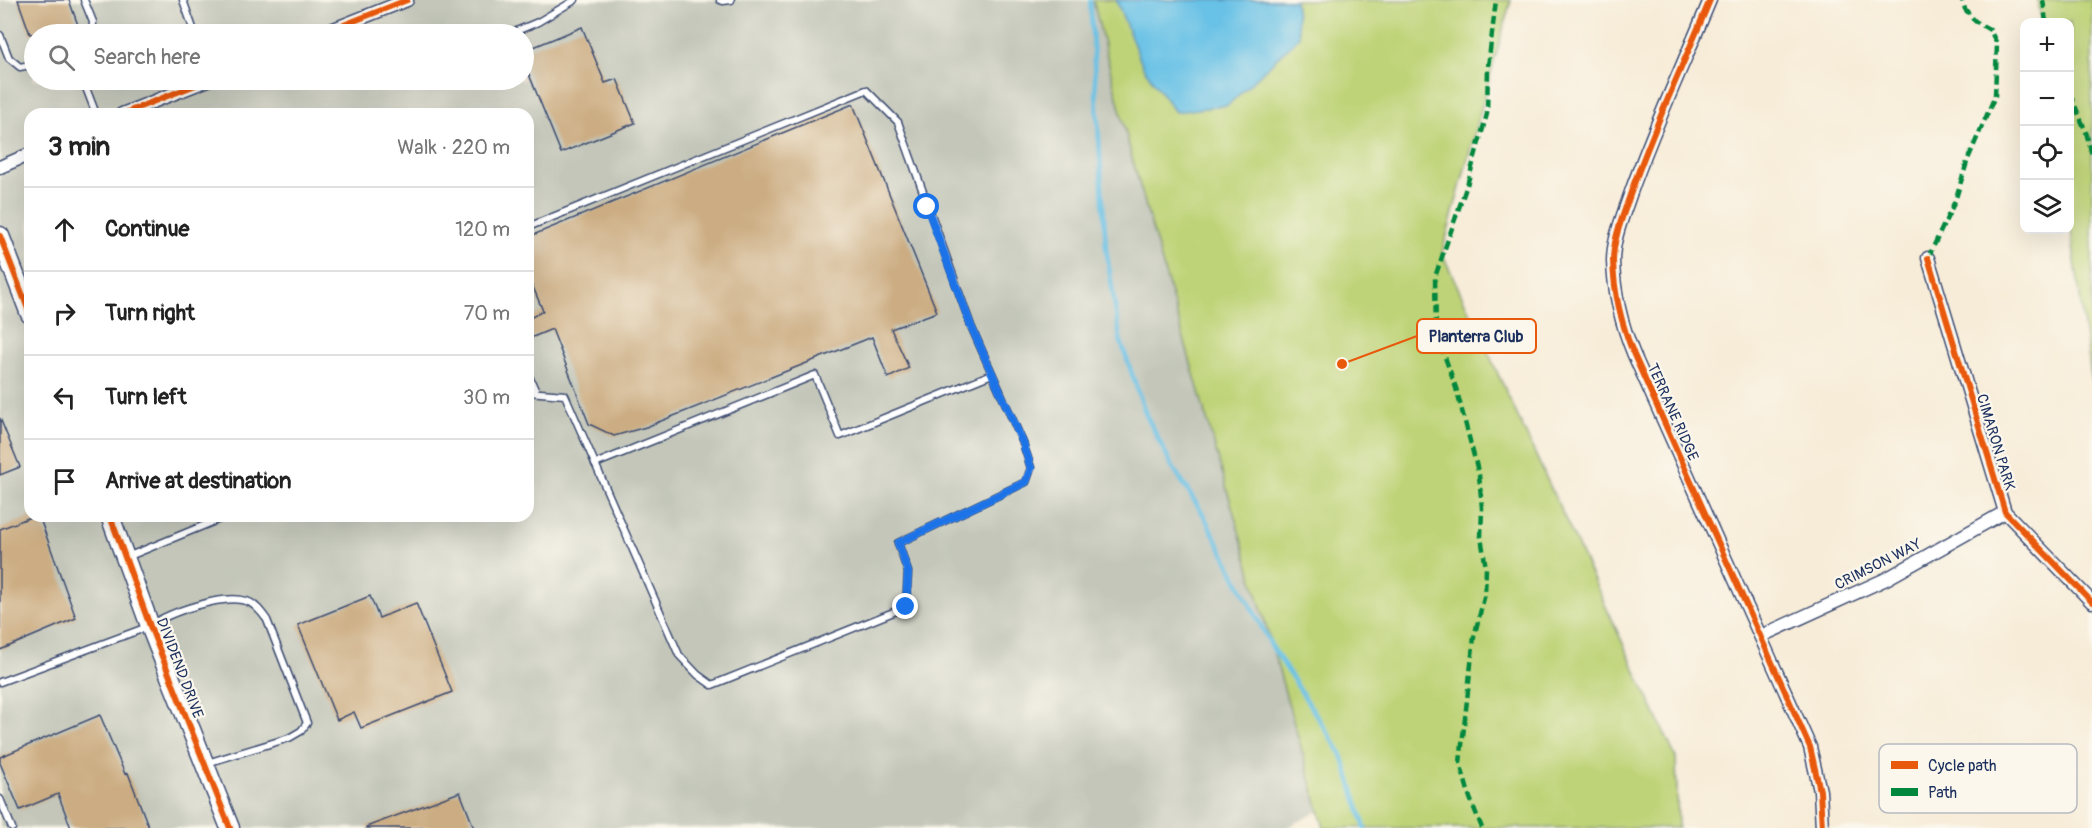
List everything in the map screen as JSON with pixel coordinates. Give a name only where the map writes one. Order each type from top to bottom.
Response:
[{"type":"street","points":[[346,24],[407,0]]},
{"type":"street","name":"TERRANE RIDGE","points":[[1710,0],[1640,166],[1617,234],[1613,261],[1618,301],[1626,336],[1810,747],[1820,791],[1821,828]]},
{"type":"street","points":[[137,108],[183,90]]},
{"type":"street","points":[[0,167],[24,156]]},
{"type":"street","points":[[0,236],[5,264],[24,303]]},
{"type":"street","name":"CIMARON PARK","points":[[1928,258],[2005,512],[2092,602]]},
{"type":"street","name":"CRIMSON WAY","points":[[1761,636],[1886,579],[2005,512]]},
{"type":"street","name":"DIVIDEND DRIVE","points":[[112,522],[150,626],[230,828]]},
{"type":"lane","points":[[84,0],[93,24]]},
{"type":"lane","points":[[183,0],[191,24]]},
{"type":"lane","points":[[533,24],[572,4],[575,0]]},
{"type":"lane","points":[[720,0],[723,2],[731,0]]},
{"type":"lane","points":[[0,35],[9,58],[20,67],[24,66]]},
{"type":"lane","points":[[87,90],[94,108]]},
{"type":"lane","points":[[534,225],[866,90],[898,122],[971,326],[1023,443],[1031,468],[1026,482],[898,543],[908,572],[906,607],[712,685],[679,656],[565,395],[536,392],[534,388]]},
{"type":"lane","points":[[595,464],[815,375],[840,436],[992,374]]},
{"type":"lane","points":[[126,557],[212,522]]},
{"type":"lane","points":[[0,682],[150,626],[163,617],[201,604],[231,600],[247,601],[260,610],[267,620],[307,723],[301,731],[290,738],[204,764]]},
{"type":"lane","points":[[0,799],[12,828]]},
{"type":"shaded area","points":[[0,0],[1093,0],[1132,158],[1319,811],[1286,828],[0,828]]},
{"type":"green space","points":[[1093,0],[1511,0],[1442,253],[1676,758],[1678,828],[1324,828],[1132,158]]},
{"type":"green space","points":[[2038,0],[2092,0],[2092,383],[2071,234],[2074,234],[2074,18],[2040,18]]},
{"type":"water","points":[[1116,0],[1295,0],[1299,37],[1228,105],[1175,112],[1143,67]]},
{"type":"building","points":[[18,0],[69,0],[78,24],[26,24]]},
{"type":"building","points":[[582,27],[605,83],[617,79],[635,123],[561,153],[534,87],[534,47]]},
{"type":"building","points":[[853,104],[937,312],[891,329],[909,368],[888,378],[872,337],[646,427],[614,436],[589,424],[552,329],[534,336],[534,316],[543,311],[534,289],[534,235]]},
{"type":"building","points":[[0,418],[20,467],[0,475]]},
{"type":"building","points":[[24,520],[24,522],[41,522],[76,618],[0,650],[0,529]]},
{"type":"building","points":[[370,596],[379,618],[416,603],[452,692],[361,728],[354,712],[337,720],[298,625]]},
{"type":"building","points":[[100,715],[125,774],[128,773],[149,828],[71,828],[58,794],[20,810],[0,763],[0,757]]},
{"type":"building","points":[[460,792],[474,828],[366,828],[366,827]]},
{"type":"waterway","points":[[1090,0],[1106,248],[1120,339],[1146,415],[1172,466],[1203,514],[1271,645],[1342,755],[1365,828]]},
{"type":"marked path","points":[[1482,828],[1460,763],[1474,637],[1485,594],[1486,568],[1481,537],[1482,508],[1479,475],[1456,388],[1436,332],[1435,277],[1467,185],[1487,114],[1488,67],[1496,0]]},
{"type":"marked path","points":[[1928,258],[1955,201],[1968,159],[1995,96],[1997,44],[1990,30],[1975,21],[1965,9],[1962,0]]},
{"type":"marked path","points":[[2043,0],[2045,18]]},
{"type":"marked path","points":[[2074,104],[2086,132],[2092,155]]},
{"type":"cycle path","points":[[346,24],[407,0]]},
{"type":"cycle path","points":[[1710,0],[1648,146],[1622,219],[1613,253],[1615,285],[1622,321],[1634,355],[1810,747],[1820,791],[1822,828]]},
{"type":"cycle path","points":[[137,108],[183,90]]},
{"type":"cycle path","points":[[0,236],[24,298]]},
{"type":"cycle path","points":[[1928,258],[2005,512],[2092,602]]},
{"type":"cycle path","points":[[112,522],[150,626],[230,828]]},
{"type":"place","name":"Planterra Club","points":[[1342,364]]},
{"type":"route","points":[[906,607],[908,572],[898,543],[1026,482],[1031,468],[1023,443],[971,326],[927,207]]}]
